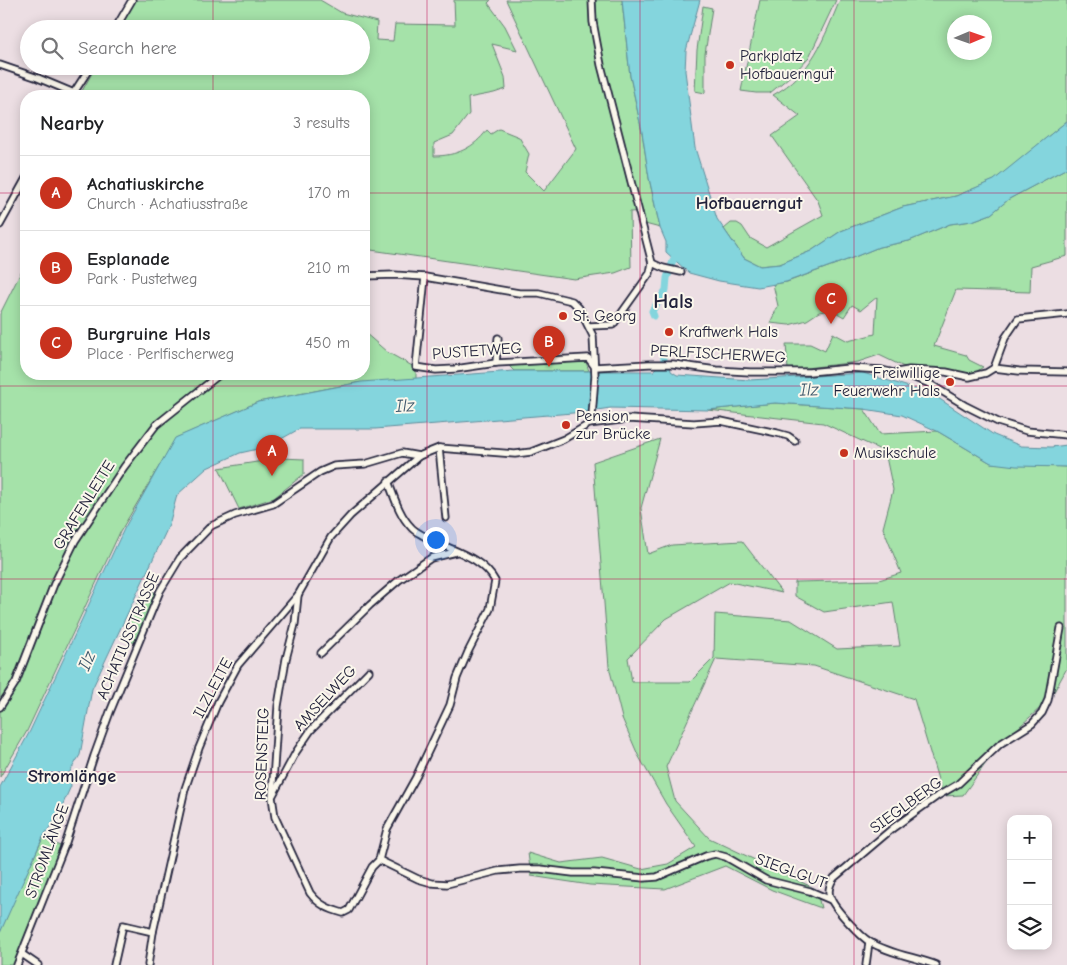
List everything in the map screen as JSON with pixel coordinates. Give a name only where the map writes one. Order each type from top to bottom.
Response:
[{"type":"street","points":[[120,20],[132,0]]},
{"type":"street","points":[[589,326],[613,326],[650,273],[652,263],[601,64],[593,22],[592,0]]},
{"type":"street","points":[[0,65],[20,72]]},
{"type":"street","points":[[29,75],[63,90]]},
{"type":"street","points":[[76,90],[85,75]]},
{"type":"street","points":[[0,225],[20,189]]},
{"type":"street","points":[[652,263],[662,268],[681,272]]},
{"type":"street","points":[[370,276],[394,275],[425,278],[518,293],[539,293],[572,301],[579,308],[593,336],[595,367],[592,416],[589,424]]},
{"type":"street","name":"PUSTETWEG","points":[[425,278],[416,367],[436,370],[496,363],[588,358],[595,367]]},
{"type":"street","points":[[892,372],[920,370],[969,376],[986,373],[994,368],[1005,338],[1018,319],[1067,314]]},
{"type":"street","points":[[496,363],[498,338]]},
{"type":"street","name":"PERLFISCHERWEG","points":[[595,367],[673,364],[716,370],[750,372],[809,372],[850,368],[892,372],[916,378],[930,384],[966,406],[998,422],[1027,431],[1067,435]]},
{"type":"street","points":[[994,368],[1019,371],[1067,372]]},
{"type":"street","name":"GRAFENLEITE","points":[[0,707],[16,682],[54,584],[75,542],[114,483],[156,425],[212,380]]},
{"type":"street","points":[[419,456],[439,448],[515,454],[531,452],[564,439],[589,424],[629,420],[694,423],[721,421],[777,432],[795,441]]},
{"type":"street","points":[[439,448],[446,518]]},
{"type":"street","name":"ACHATIUSSTRASSE","points":[[94,756],[160,591],[180,558],[211,526],[235,515],[273,504],[320,472],[334,466],[365,464],[402,453],[419,456]]},
{"type":"street","name":"ILZLEITE","points":[[148,965],[185,789],[218,702],[238,665],[298,595],[331,537],[351,515],[419,456]]},
{"type":"street","points":[[379,860],[387,829],[416,776],[450,705],[457,678],[490,609],[495,581],[490,572],[477,561],[430,540],[410,527],[399,508],[388,482]]},
{"type":"street","points":[[321,653],[370,605],[399,580],[431,558],[456,552]]},
{"type":"street","name":"ROSENSTEIG","points":[[298,595],[295,624],[286,659],[278,706],[272,797],[275,817],[310,893],[325,907],[343,913],[349,910],[372,867],[379,860]]},
{"type":"street","name":"SIEGLBERG","points":[[831,900],[829,886],[834,878],[893,828],[936,797],[958,784],[1000,744],[1032,724],[1042,713],[1048,700],[1061,628]]},
{"type":"street","name":"AMSELWEG","points":[[272,797],[296,752],[311,730],[369,670]]},
{"type":"street","name":"STROMLÄNGE","points":[[17,965],[66,842],[94,756]]},
{"type":"street","name":"SIEGLGUT","points":[[379,860],[418,879],[432,883],[448,884],[498,871],[520,869],[651,878],[715,854],[726,857],[766,880],[810,891],[831,900]]},
{"type":"street","points":[[831,900],[850,924],[869,942],[898,954],[936,965]]},
{"type":"street","points":[[114,965],[123,925],[154,932]]},
{"type":"street","points":[[866,965],[869,942]]},
{"type":"street","points":[[22,954],[38,965]]},
{"type":"green space","points":[[134,0],[320,0],[342,13],[369,20],[122,20]]},
{"type":"green space","points":[[454,0],[491,0],[488,3],[505,26],[517,50],[492,44],[505,77],[506,89],[468,98],[469,114],[453,135],[434,143],[434,156],[457,153],[476,142],[487,130],[491,134],[499,129],[519,137],[529,154],[525,172],[544,191],[576,149],[506,0],[622,0],[630,76],[660,228],[645,224],[643,211],[630,212],[631,267],[615,273],[574,279],[370,250],[370,90],[83,90],[91,75],[370,75],[370,20],[377,22],[376,40],[393,41],[395,24],[455,25]]},
{"type":"green space","points":[[760,0],[836,0],[809,57],[795,72],[770,93],[741,91]]},
{"type":"green space","points":[[840,0],[1067,0],[1067,121],[995,180],[956,196],[903,207],[841,231],[811,251],[780,264],[760,266],[744,258],[724,229],[731,223],[737,223],[742,226],[750,238],[766,247],[823,215],[818,201],[772,136],[800,116],[773,95],[798,77],[822,41]]},
{"type":"green space","points":[[703,6],[712,8],[705,54],[705,93],[695,91],[697,50]]},
{"type":"green space","points":[[1067,168],[1067,256],[1031,266],[1030,292],[956,290],[934,346],[966,355],[969,360],[983,367],[973,374],[940,369],[904,367],[879,355],[858,362],[788,370],[786,344],[810,344],[825,351],[833,333],[848,341],[875,334],[877,297],[861,310],[852,305],[844,317],[832,310],[819,312],[807,320],[789,325],[770,323],[778,306],[773,284],[787,282],[879,247],[909,241],[950,224],[972,221],[991,214],[1009,199]]},
{"type":"green space","points":[[20,274],[20,380],[370,380],[370,337],[387,352],[416,368],[416,380],[356,383],[258,402],[176,438],[120,532],[27,731],[0,777],[0,314]]},
{"type":"green space","points":[[586,362],[589,371],[514,371],[506,363]]},
{"type":"green space","points":[[775,403],[864,409],[880,434],[937,431],[991,463],[1067,467],[1067,668],[1050,699],[999,745],[963,795],[943,796],[914,699],[814,666],[716,659],[666,767],[675,801],[709,838],[816,889],[821,908],[772,890],[725,866],[665,889],[590,885],[531,876],[528,853],[561,863],[602,858],[641,869],[668,864],[696,847],[666,804],[638,755],[622,718],[609,667],[593,462],[660,439],[641,508],[648,554],[672,545],[742,541],[782,593],[730,582],[666,619],[628,658],[632,682],[690,682],[714,658],[715,614],[791,620],[837,649],[900,646],[893,602],[824,612],[795,596],[795,582],[879,580],[901,573],[883,528],[893,490],[885,452],[823,423],[708,410]]},
{"type":"green space","points":[[282,458],[304,459],[304,474],[274,498],[239,509],[219,468]]},
{"type":"green space","points":[[145,587],[156,593],[134,643],[121,637]]},
{"type":"green space","points":[[43,838],[60,846],[45,891],[14,965],[0,965],[0,929]]},
{"type":"water","points":[[622,0],[700,0],[686,51],[685,71],[695,148],[717,219],[744,258],[760,266],[780,264],[811,251],[841,231],[903,207],[956,196],[994,180],[1067,121],[1067,168],[1009,199],[991,214],[972,221],[950,224],[909,241],[879,247],[786,282],[758,287],[719,281],[689,273],[666,252],[666,242],[660,228],[630,76]]},
{"type":"water","name":"Ilz","points":[[657,365],[670,365],[671,371],[677,375],[750,380],[863,373],[932,394],[994,435],[1021,446],[1051,447],[1067,445],[1067,467],[1016,466],[991,463],[937,431],[902,415],[864,409],[775,403],[708,410],[610,408],[585,412],[375,429],[299,429],[267,447],[240,453],[207,468],[177,495],[169,525],[92,689],[80,755],[69,773],[71,786],[58,815],[43,837],[0,933],[0,787],[30,731],[124,529],[175,438],[258,402],[361,382],[514,371],[654,371]]},
{"type":"waterway","points":[[654,316],[652,311],[666,290],[667,278],[677,250]]},
{"type":"waterway","points":[[663,348],[663,370]]},
{"type":"place","name":"Parkplatz Hofbauerngut","points":[[730,65]]},
{"type":"place","name":"St. Georg","points":[[563,316]]},
{"type":"place","name":"Burgruine Hals","points":[[831,324]]},
{"type":"place","name":"Kraftwerk Hals","points":[[669,332]]},
{"type":"place","name":"Esplanade","points":[[549,367]]},
{"type":"place","name":"Freiwillige Feuerwehr Hals","points":[[950,382]]},
{"type":"place","name":"Pension zur Brücke","points":[[566,425]]},
{"type":"place","name":"Musikschule","points":[[844,453]]},
{"type":"place","name":"Achatiuskirche","points":[[272,476]]},
{"type":"district","name":"Hofbauerngut","points":[[749,203]]},
{"type":"district","name":"Hals","points":[[673,301]]},
{"type":"district","name":"Stromlänge","points":[[72,776]]}]
